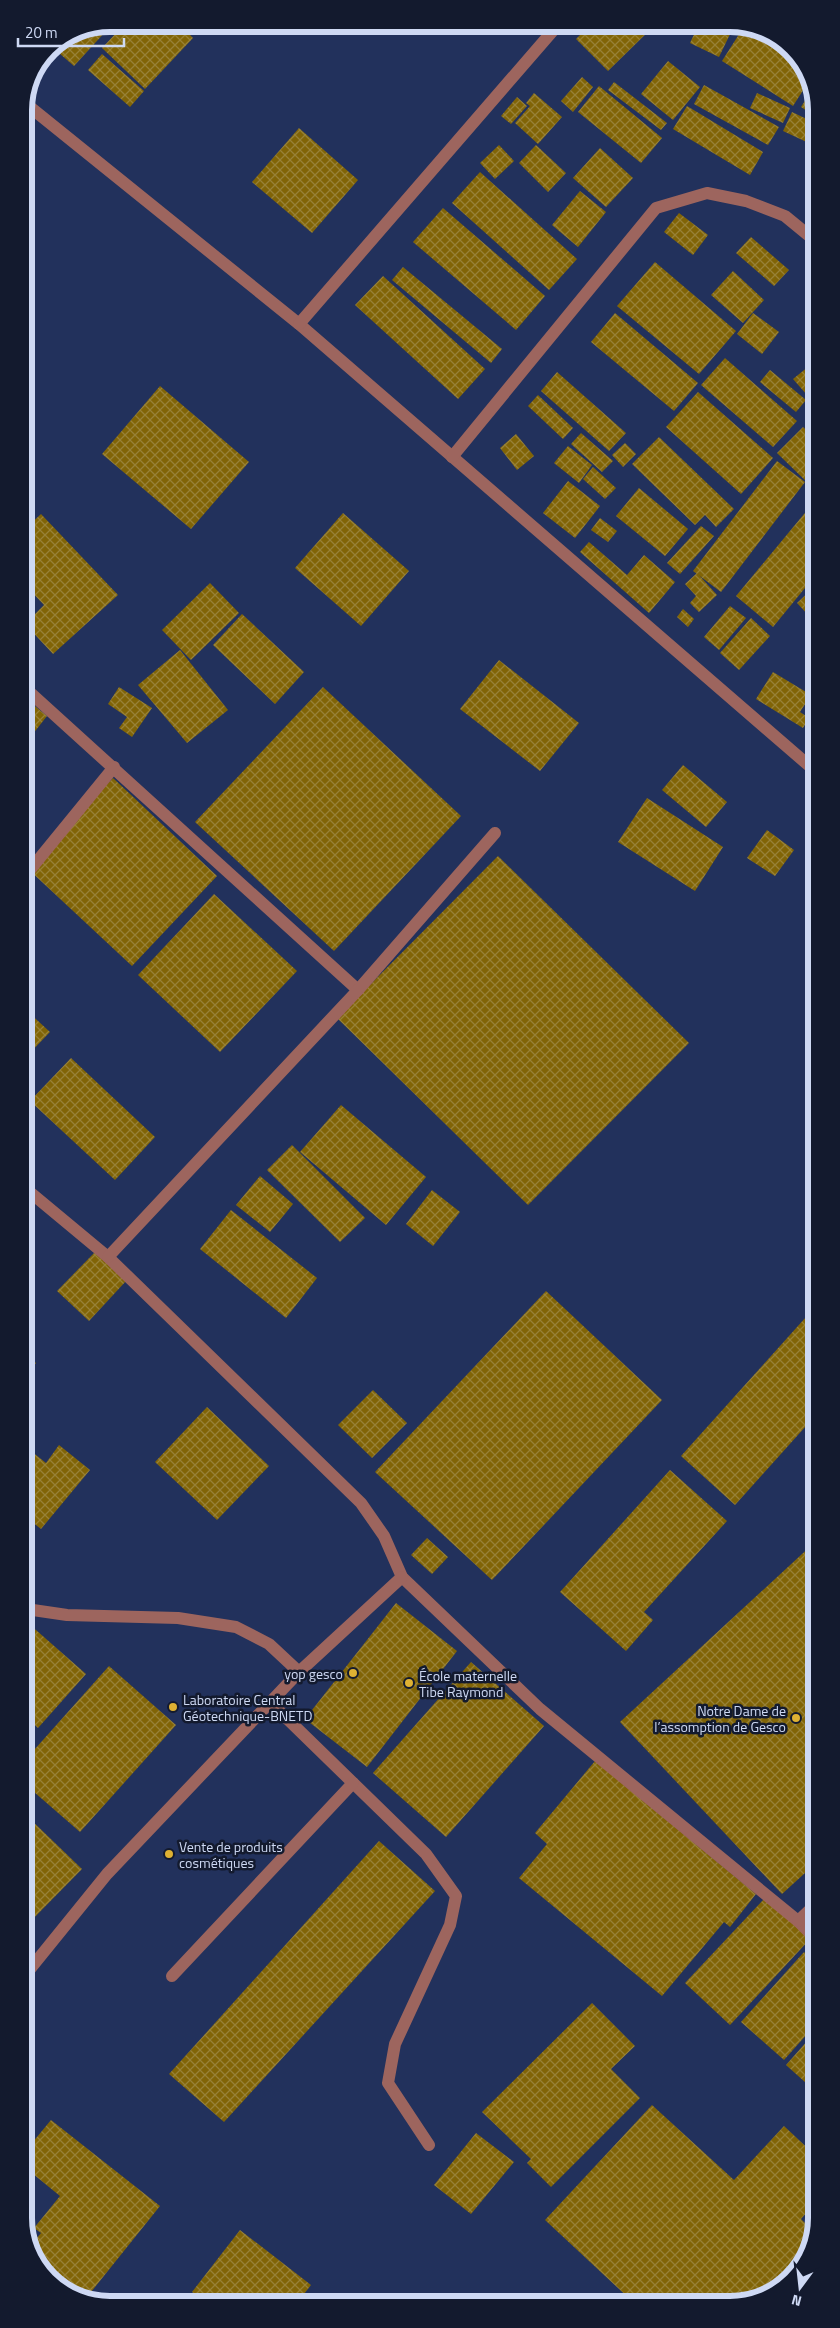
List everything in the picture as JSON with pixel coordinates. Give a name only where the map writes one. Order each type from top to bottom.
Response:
[{"type":"street","points":[[299,324],[551,33]]},
{"type":"street","points":[[33,109],[299,324],[808,765]]},
{"type":"street","points":[[452,457],[656,208],[707,193],[746,201],[785,216],[808,233]]},
{"type":"street","points":[[33,695],[358,990]]},
{"type":"street","points":[[33,867],[114,767]]},
{"type":"street","points":[[108,1257],[358,990],[495,832]]},
{"type":"street","points":[[32,1194],[108,1257],[361,1503],[384,1536],[402,1577],[540,1709],[808,1931]]},
{"type":"street","points":[[32,1966],[107,1874],[299,1672],[402,1577]]},
{"type":"street","points":[[32,1610],[67,1615],[178,1618],[236,1627],[269,1644],[299,1672]]},
{"type":"street","points":[[271,1702],[426,1854],[456,1896],[450,1925],[395,2044],[388,2083],[429,2145]]},
{"type":"street","points":[[172,1976],[353,1783]]},
{"type":"street","points":[[798,1922],[808,1912]]},
{"type":"building","points":[[117,32],[187,32],[193,38],[145,89],[102,48]]},
{"type":"building","points":[[104,33],[74,66],[58,53],[71,43],[85,37]]},
{"type":"building","points":[[582,33],[647,33],[608,71],[576,39]]},
{"type":"building","points":[[695,33],[731,33],[719,57],[690,43]]},
{"type":"building","points":[[740,33],[755,37],[785,55],[800,76],[804,88],[793,106],[722,61]]},
{"type":"building","points":[[102,54],[144,91],[130,107],[88,70]]},
{"type":"building","points":[[668,61],[700,87],[673,120],[641,94]]},
{"type":"building","points":[[582,77],[593,87],[573,112],[561,101]]},
{"type":"building","points":[[614,82],[667,123],[661,130],[608,90]]},
{"type":"building","points":[[704,85],[779,127],[768,145],[694,104]]},
{"type":"building","points":[[599,86],[662,138],[641,163],[578,112]]},
{"type":"building","points":[[534,93],[562,117],[538,144],[515,123],[530,106],[526,103]]},
{"type":"building","points":[[757,93],[790,108],[783,123],[750,108]]},
{"type":"building","points":[[517,97],[527,106],[511,124],[501,116]]},
{"type":"building","points":[[807,98],[808,112],[801,107]]},
{"type":"building","points":[[687,106],[763,152],[750,175],[673,129]]},
{"type":"building","points":[[792,112],[808,120],[808,143],[783,131]]},
{"type":"building","points":[[299,128],[358,180],[312,233],[252,182]]},
{"type":"building","points":[[499,145],[514,161],[495,179],[480,163]]},
{"type":"building","points":[[536,145],[566,173],[548,192],[519,163]]},
{"type":"building","points":[[600,148],[633,178],[606,207],[573,178]]},
{"type":"building","points":[[480,172],[577,259],[549,290],[452,203]]},
{"type":"building","points":[[580,191],[606,212],[578,247],[552,225]]},
{"type":"building","points":[[443,208],[545,296],[516,330],[413,242]]},
{"type":"building","points":[[679,213],[708,235],[693,255],[664,232]]},
{"type":"building","points":[[751,237],[789,270],[774,286],[736,253]]},
{"type":"building","points":[[655,262],[736,331],[699,374],[617,306]]},
{"type":"building","points":[[403,267],[502,349],[491,363],[392,280]]},
{"type":"building","points":[[733,271],[764,300],[743,323],[711,295]]},
{"type":"building","points":[[383,276],[485,369],[458,399],[355,305]]},
{"type":"building","points":[[615,313],[698,383],[674,411],[591,342]]},
{"type":"building","points":[[753,313],[779,332],[762,354],[737,334]]},
{"type":"building","points":[[725,358],[797,421],[773,447],[701,385]]},
{"type":"building","points":[[808,367],[808,396],[793,379]]},
{"type":"building","points":[[770,370],[806,400],[796,412],[760,382]]},
{"type":"building","points":[[557,372],[626,433],[609,451],[541,391]]},
{"type":"building","points":[[160,386],[249,462],[191,529],[102,454]]},
{"type":"building","points":[[698,392],[773,458],[741,494],[666,427]]},
{"type":"building","points":[[538,395],[573,428],[563,439],[528,406]]},
{"type":"building","points":[[803,427],[808,432],[808,483],[777,453]]},
{"type":"building","points":[[581,433],[613,461],[602,472],[571,444]]},
{"type":"building","points":[[516,434],[534,456],[517,470],[500,448]]},
{"type":"building","points":[[659,437],[734,509],[716,527],[705,515],[695,525],[632,464]]},
{"type":"building","points":[[625,443],[636,454],[623,467],[612,455]]},
{"type":"building","points":[[568,446],[592,465],[579,483],[554,463]]},
{"type":"building","points":[[777,461],[805,482],[721,592],[693,571]]},
{"type":"building","points":[[593,467],[616,488],[605,499],[583,479]]},
{"type":"building","points":[[568,481],[600,506],[575,538],[543,513]]},
{"type":"building","points":[[639,488],[688,529],[665,556],[616,516]]},
{"type":"building","points":[[808,509],[808,584],[773,627],[736,596]]},
{"type":"building","points":[[343,513],[409,571],[361,626],[295,568]]},
{"type":"building","points":[[41,514],[118,595],[53,654],[33,632],[33,616],[44,605],[33,593],[33,522]]},
{"type":"building","points":[[600,518],[617,531],[608,542],[591,530]]},
{"type":"building","points":[[701,526],[714,536],[680,574],[667,563]]},
{"type":"building","points":[[589,542],[627,575],[644,555],[675,582],[649,613],[580,552]]},
{"type":"building","points":[[697,573],[717,595],[699,612],[690,603],[696,596],[685,584]]},
{"type":"building","points":[[210,583],[239,613],[191,660],[162,630]]},
{"type":"building","points":[[808,593],[808,615],[797,603]]},
{"type":"building","points":[[730,606],[746,618],[719,650],[704,637]]},
{"type":"building","points":[[683,609],[694,619],[688,627],[677,617]]},
{"type":"building","points":[[242,614],[304,672],[275,704],[213,645]]},
{"type":"building","points":[[751,618],[770,636],[739,670],[720,653]]},
{"type":"building","points":[[180,650],[228,710],[187,743],[138,685]]},
{"type":"building","points":[[499,660],[579,723],[540,771],[460,709]]},
{"type":"building","points":[[773,672],[808,693],[808,700],[800,712],[808,717],[808,720],[803,728],[756,699]]},
{"type":"building","points":[[119,687],[152,708],[132,737],[119,728],[127,717],[108,704]]},
{"type":"building","points":[[323,687],[461,816],[334,951],[195,822]]},
{"type":"building","points":[[33,704],[47,716],[33,734]]},
{"type":"building","points":[[683,765],[727,802],[706,827],[662,790]]},
{"type":"building","points":[[113,778],[217,876],[132,966],[33,873],[33,862]]},
{"type":"building","points":[[647,798],[723,847],[695,891],[618,842]]},
{"type":"building","points":[[767,830],[794,850],[775,876],[747,858]]},
{"type":"building","points":[[498,856],[689,1043],[528,1205],[337,1018]]},
{"type":"building","points":[[214,894],[297,971],[220,1052],[138,975]]},
{"type":"building","points":[[33,1016],[50,1032],[33,1050]]},
{"type":"building","points":[[71,1058],[155,1137],[115,1180],[33,1103],[33,1098]]},
{"type":"building","points":[[341,1105],[426,1177],[386,1225],[300,1152]]},
{"type":"building","points":[[292,1145],[365,1218],[340,1242],[267,1170]]},
{"type":"building","points":[[260,1176],[293,1204],[270,1232],[236,1205]]},
{"type":"building","points":[[432,1190],[460,1212],[433,1246],[406,1224]]},
{"type":"building","points":[[231,1210],[317,1278],[286,1318],[200,1249]]},
{"type":"building","points":[[96,1251],[127,1280],[89,1321],[57,1291]]},
{"type":"building","points":[[546,1291],[662,1400],[492,1580],[375,1472]]},
{"type":"building","points":[[808,1315],[808,1424],[735,1505],[681,1456]]},
{"type":"building","points":[[373,1390],[407,1423],[372,1458],[338,1425]]},
{"type":"building","points":[[207,1407],[269,1466],[217,1520],[155,1462]]},
{"type":"building","points":[[59,1445],[90,1470],[41,1529],[32,1522],[32,1452],[46,1463]]},
{"type":"building","points":[[670,1470],[727,1521],[644,1612],[653,1620],[626,1651],[560,1592]]},
{"type":"building","points":[[427,1538],[448,1557],[432,1574],[411,1555]]},
{"type":"building","points":[[808,1548],[808,1870],[782,1894],[620,1722]]},
{"type":"building","points":[[396,1603],[457,1651],[367,1767],[305,1719]]},
{"type":"building","points":[[32,1627],[86,1674],[38,1728],[32,1723]]},
{"type":"building","points":[[471,1662],[544,1726],[446,1837],[373,1773]]},
{"type":"building","points":[[109,1666],[176,1725],[80,1832],[32,1790],[32,1752]]},
{"type":"building","points":[[595,1761],[756,1894],[730,1927],[724,1922],[662,1996],[519,1878],[547,1844],[535,1833]]},
{"type":"building","points":[[32,1821],[82,1869],[32,1920]]},
{"type":"building","points":[[379,1841],[435,1891],[224,2122],[169,2074]]},
{"type":"building","points":[[766,1897],[808,1935],[808,1941],[730,2025],[685,1983]]},
{"type":"building","points":[[804,1952],[808,1956],[808,2033],[784,2060],[741,2022]]},
{"type":"building","points":[[592,2003],[635,2046],[611,2069],[640,2098],[551,2187],[527,2163],[531,2159],[482,2112]]},
{"type":"building","points":[[808,2040],[808,2085],[786,2065]]},
{"type":"building","points":[[652,2105],[734,2180],[784,2126],[808,2148],[808,2211],[801,2219],[807,2225],[806,2233],[800,2252],[792,2263],[775,2263],[775,2280],[760,2290],[740,2295],[626,2296],[545,2220]]},
{"type":"building","points":[[51,2120],[160,2206],[90,2293],[80,2290],[59,2276],[40,2252],[36,2239],[41,2233],[34,2228],[60,2196],[32,2173],[32,2143]]},
{"type":"building","points":[[476,2133],[514,2162],[471,2214],[434,2185]]},
{"type":"building","points":[[240,2230],[311,2285],[303,2295],[196,2295],[192,2292]]},
{"type":"place","name":"yop gesco","points":[[353,1673]]},
{"type":"place","name":"École maternelle Tibe Raymond","points":[[409,1683]]},
{"type":"place","name":"Laboratoire Central Géotechnique-BNETD","points":[[173,1707]]},
{"type":"place","name":"Notre Dame de l’assomption de Gesco","points":[[796,1718]]},
{"type":"place","name":"Vente de produits cosmétiques","points":[[169,1854]]}]
